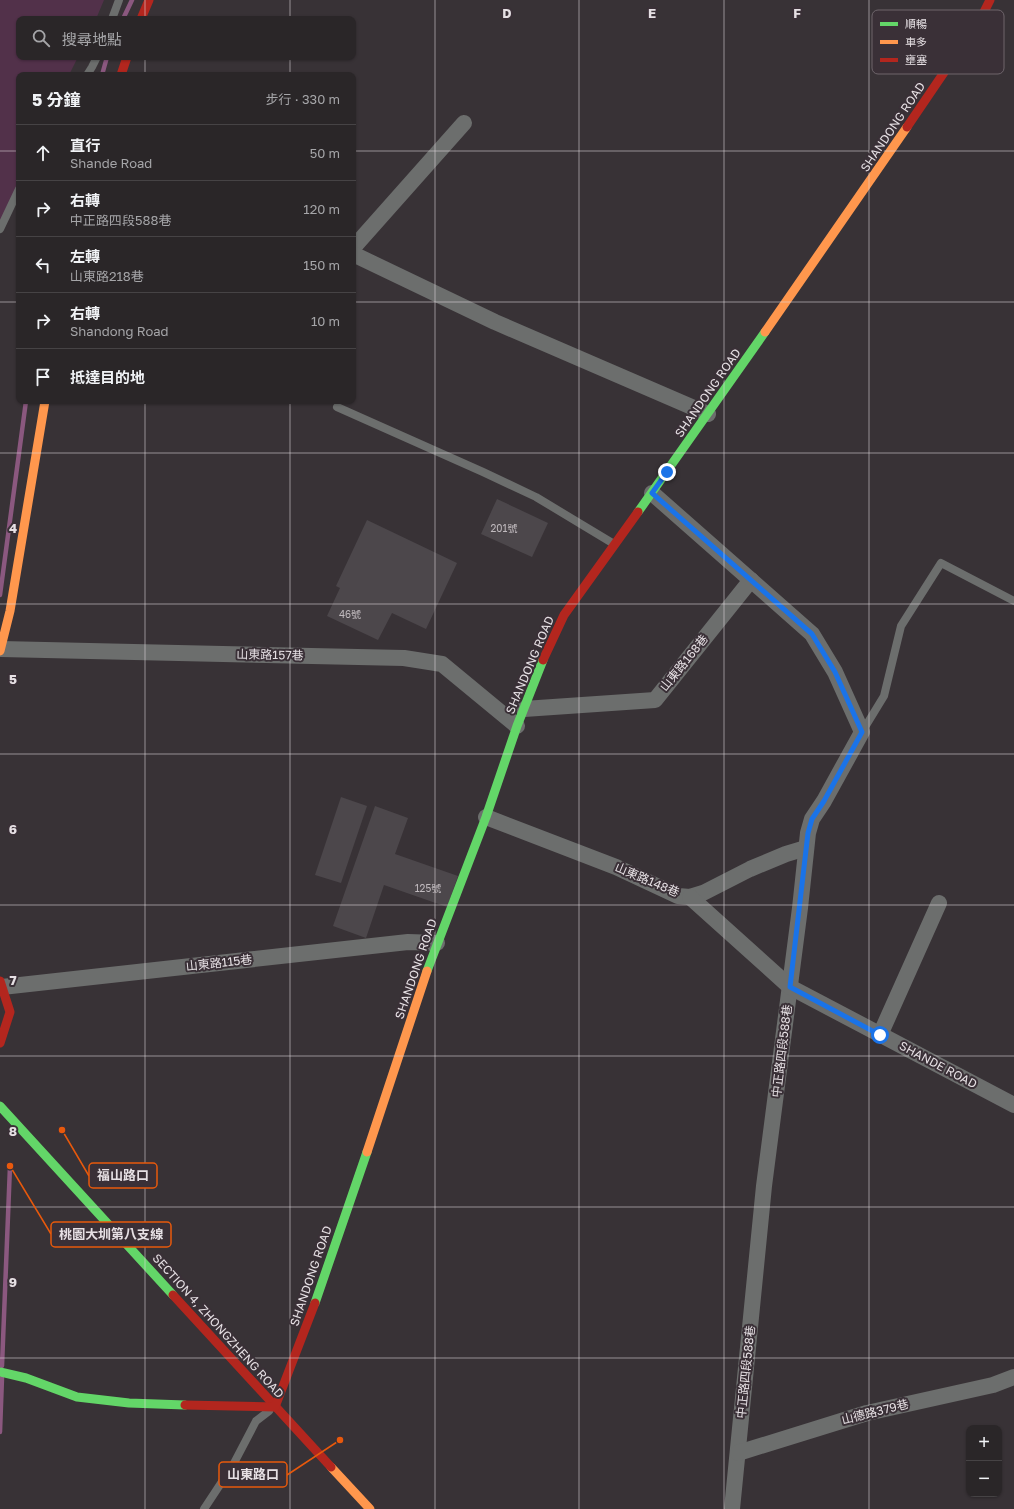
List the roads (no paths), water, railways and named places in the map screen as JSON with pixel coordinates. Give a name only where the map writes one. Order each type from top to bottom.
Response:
[{"type":"street","points":[[143,16],[149,0]]},
{"type":"street","name":"SHANDONG ROAD","points":[[985,10],[990,0]]},
{"type":"street","points":[[122,72],[126,60]]},
{"type":"street","name":"SHANDONG ROAD","points":[[275,1407],[315,1304],[437,943],[486,817],[516,726],[540,667],[564,615],[708,414],[873,178],[943,74]]},
{"type":"street","points":[[356,245],[464,123]]},
{"type":"street","points":[[356,255],[495,322],[708,414]]},
{"type":"street","points":[[0,650],[10,610],[44,404]]},
{"type":"street","points":[[652,493],[812,634],[835,672],[862,732]]},
{"type":"street","name":"山東路168巷","points":[[524,709],[655,700],[751,580]]},
{"type":"street","name":"山東路157巷","points":[[0,650],[404,658],[442,664],[516,726]]},
{"type":"street","name":"中正路四段588巷","points":[[732,1509],[764,1186],[790,987],[806,848],[812,819],[824,801],[862,732]]},
{"type":"street","name":"山東路148巷","points":[[486,817],[616,867],[678,896],[690,896],[703,893],[750,869],[786,854],[806,848]]},
{"type":"street","name":"SHANDE ROAD","points":[[690,896],[790,987],[1014,1105]]},
{"type":"street","points":[[880,1035],[940,903]]},
{"type":"street","name":"山東路115巷","points":[[1,984],[408,942],[437,943]]},
{"type":"street","points":[[0,1043],[10,1012],[1,984]]},
{"type":"street","name":"SECTION 4, ZHONGZHENG ROAD","points":[[0,1106],[370,1509]]},
{"type":"street","points":[[0,1372],[18,1376],[77,1397],[92,1399],[129,1403],[275,1407]]},
{"type":"street","name":"山德路379巷","points":[[738,1453],[867,1413],[992,1385],[1014,1377]]},
{"type":"lane","points":[[113,16],[119,0]]},
{"type":"lane","points":[[89,72],[96,60]]},
{"type":"lane","points":[[0,229],[16,195]]},
{"type":"lane","points":[[337,408],[536,497],[615,545]]},
{"type":"lane","name":"中正路四段588巷","points":[[862,732],[884,696],[901,626],[941,563],[1014,601]]},
{"type":"lane","points":[[204,1509],[233,1466],[256,1421],[275,1407]]},
{"type":"waterway","points":[[124,16],[132,0]]},
{"type":"waterway","points":[[103,72],[106,60]]},
{"type":"waterway","points":[[0,595],[26,404]]},
{"type":"waterway","points":[[2,1366],[10,1166]]},
{"type":"waterway","points":[[0,1432],[2,1378]]},
{"type":"place","name":"福山路口","points":[[62,1130]]},
{"type":"place","name":"桃園大圳第八支線","points":[[10,1166]]},
{"type":"place","name":"山東路口","points":[[340,1440]]}]
